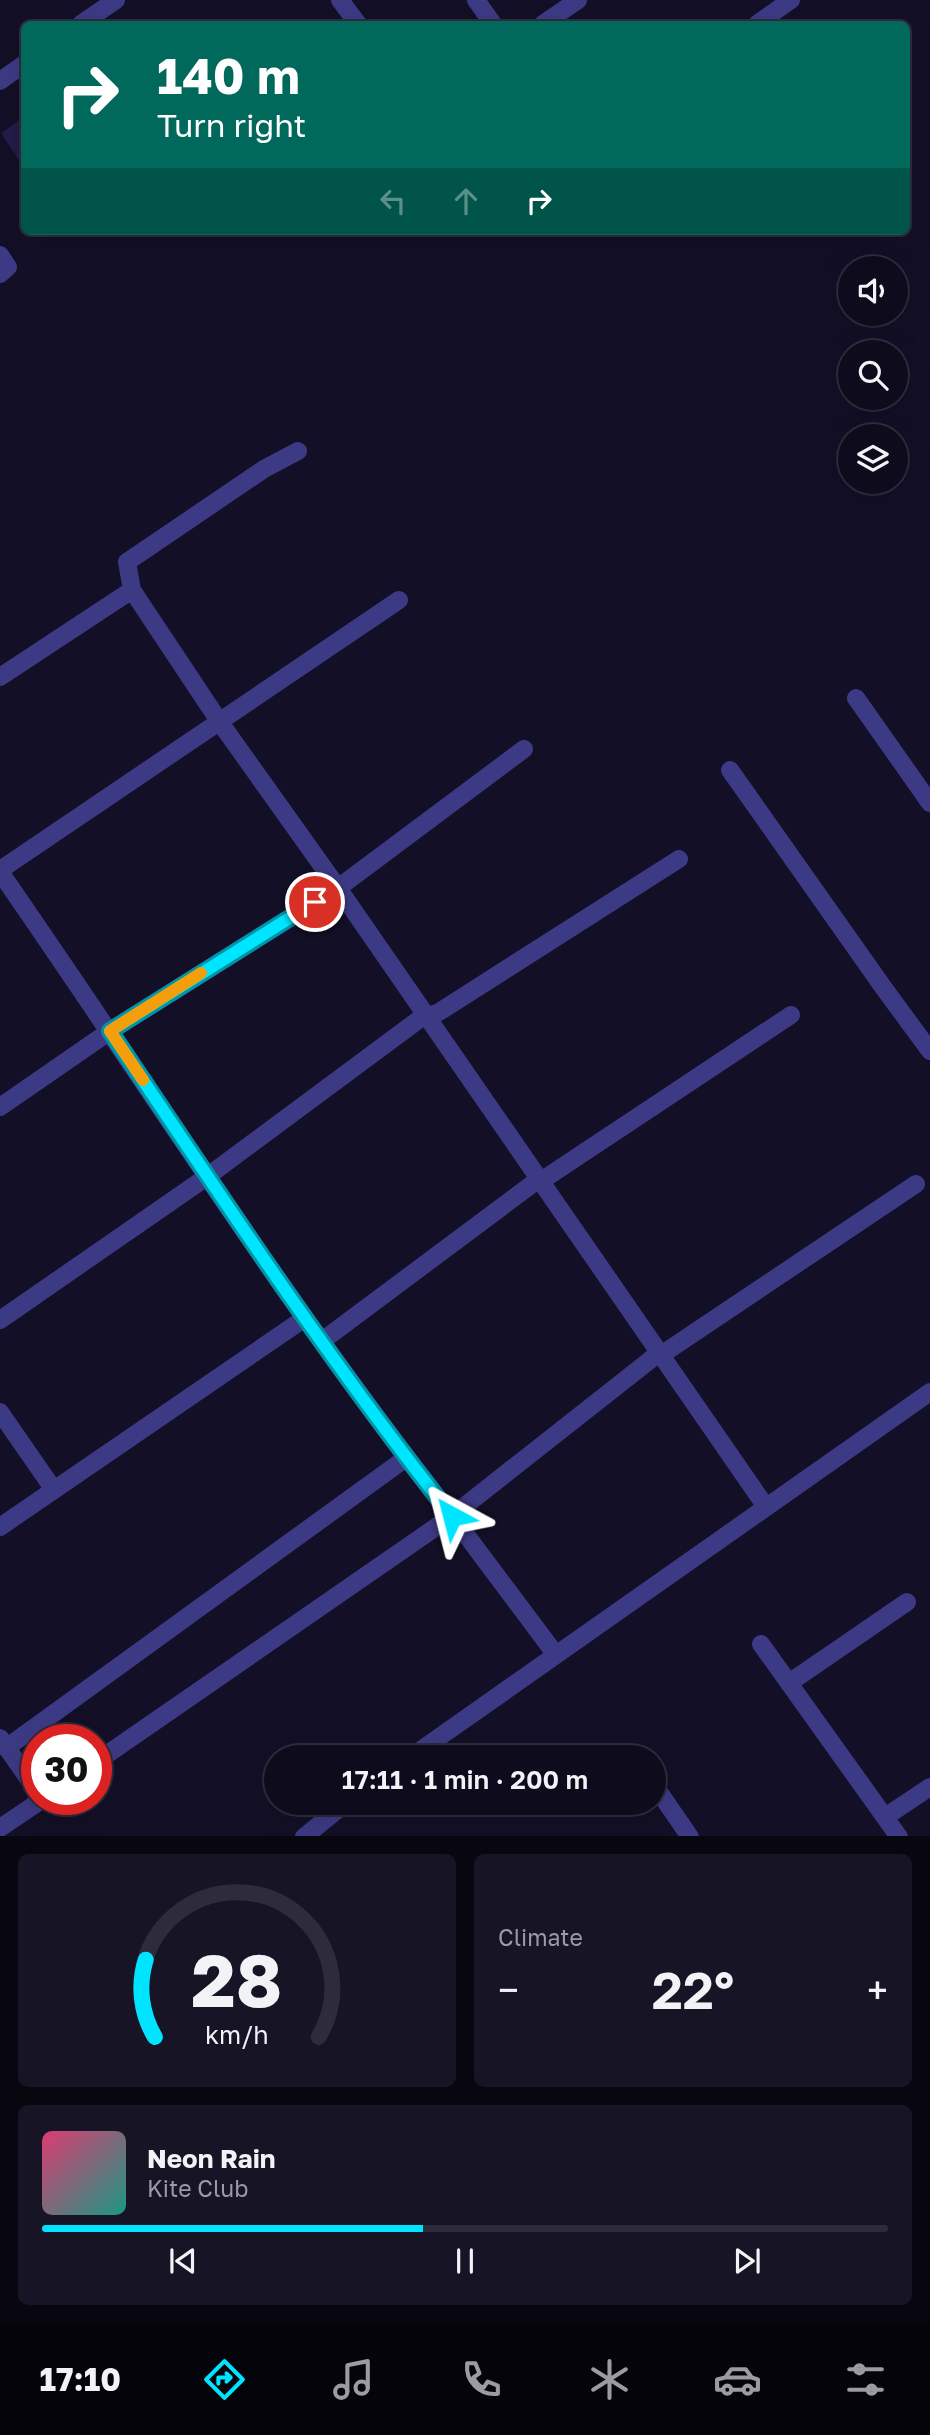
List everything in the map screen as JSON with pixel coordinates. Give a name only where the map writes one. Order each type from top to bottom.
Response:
[{"type":"street","points":[[85,21],[116,0]]},
{"type":"street","points":[[340,0],[356,21]]},
{"type":"street","points":[[476,0],[491,21]]},
{"type":"street","points":[[547,21],[578,0]]},
{"type":"street","points":[[761,21],[791,0]]},
{"type":"street","points":[[1,78],[21,66]]},
{"type":"street","points":[[0,256],[8,267],[0,274]]},
{"type":"street","points":[[298,451],[264,469],[127,562],[132,590],[219,720],[766,1507]]},
{"type":"street","points":[[0,677],[132,590]]},
{"type":"street","points":[[399,600],[0,871],[305,1318],[405,1458],[452,1516],[555,1655]]},
{"type":"street","points":[[856,698],[930,803]]},
{"type":"street","points":[[0,1107],[110,1031],[338,888],[524,749]]},
{"type":"street","points":[[730,770],[930,1051]]},
{"type":"street","points":[[0,1320],[208,1176],[425,1015],[427,1017],[439,1012],[679,859]]},
{"type":"street","points":[[322,1341],[539,1179],[541,1181],[792,1015]]},
{"type":"street","points":[[112,1751],[452,1516],[659,1353],[661,1355],[916,1184]]},
{"type":"street","points":[[0,1527],[305,1318]]},
{"type":"street","points":[[428,1745],[930,1392]]},
{"type":"street","points":[[0,1412],[54,1490]]},
{"type":"street","points":[[21,1768],[3,1743],[405,1458]]},
{"type":"street","points":[[789,1683],[907,1602]]},
{"type":"street","points":[[761,1644],[899,1836]]},
{"type":"street","points":[[885,1817],[930,1787]]},
{"type":"street","points":[[666,1802],[690,1836]]},
{"type":"street","points":[[0,1828],[21,1814]]},
{"type":"street","points":[[304,1836],[331,1815]]},
{"type":"building","points":[[21,119],[21,163],[1,133]]},
{"type":"slow traffic","points":[[143,1080],[110,1031],[201,973]]},
{"type":"route","points":[[315,902],[110,1031],[305,1318],[405,1458],[452,1516]]}]
